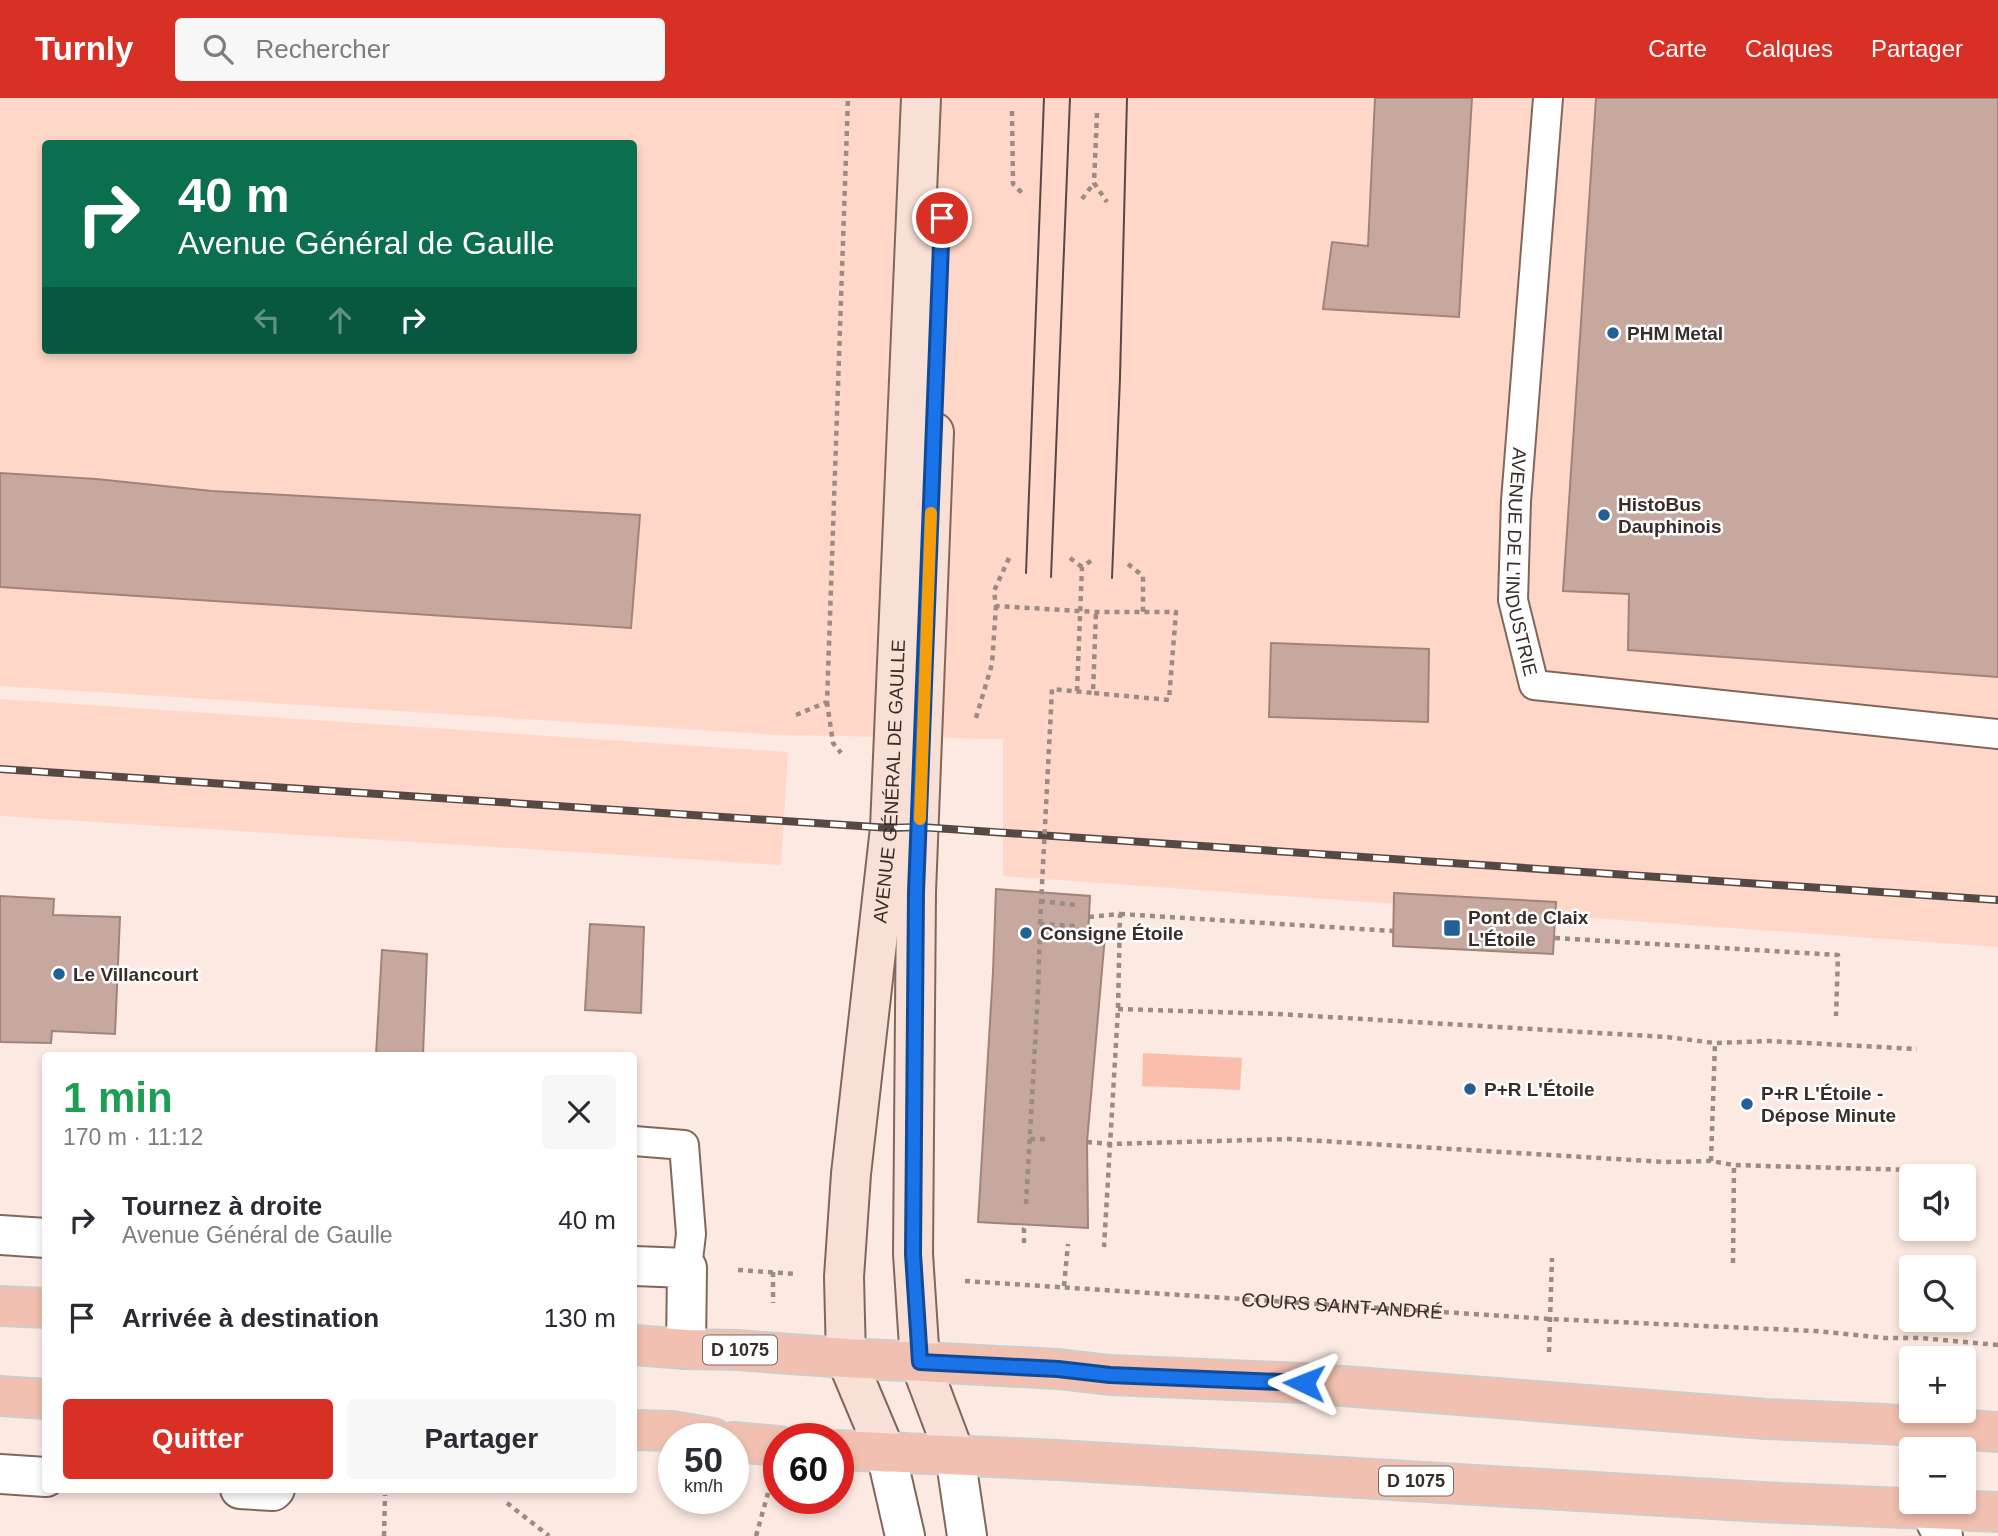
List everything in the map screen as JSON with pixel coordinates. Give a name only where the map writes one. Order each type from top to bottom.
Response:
[{"type":"main road","name":"AVENUE GÉNÉRAL DE GAULLE","points":[[886,1453],[846,1358],[845,1276],[851,1174],[890,828],[921,98]]},
{"type":"main road","name":"AVENUE GÉNÉRAL DE GAULLE","points":[[947,98],[916,892],[913,1240],[920,1362],[955,1455]]},
{"type":"main road","points":[[0,1306],[42,1308]]},
{"type":"main road","name":"D 1075","points":[[637,1345],[1058,1369],[1110,1375],[1304,1383],[1766,1419],[1992,1427]]},
{"type":"main road","points":[[0,1396],[42,1399]]},
{"type":"main road","points":[[637,1430],[658,1431]]},
{"type":"main road","name":"D 1075","points":[[854,1451],[1070,1460],[1762,1502],[1936,1522],[1998,1512]]},
{"type":"street","points":[[0,1235],[42,1238]]},
{"type":"street","points":[[637,1266],[687,1268],[686,1349]]},
{"type":"street","points":[[886,1453],[905,1536]]},
{"type":"street","points":[[955,1455],[967,1536]]},
{"type":"street","points":[[0,1474],[42,1477]]},
{"type":"lane","name":"AVENUE DE L'INDUSTRIE","points":[[1548,98],[1516,501],[1514,563],[1514,600],[1534,685],[1998,734]]},
{"type":"lane","points":[[637,1141],[684,1145],[691,1234],[687,1268]]},
{"type":"path","points":[[796,715],[827,702],[848,98]]},
{"type":"path","points":[[1013,111],[1013,184],[1023,194]]},
{"type":"path","points":[[1082,199],[1094,183],[1097,113]]},
{"type":"path","points":[[1094,183],[1107,202]]},
{"type":"path","points":[[1009,558],[994,591],[996,606],[1096,612],[1176,612],[1169,699],[1052,689],[1026,1204]]},
{"type":"path","points":[[1070,558],[1082,568]]},
{"type":"path","points":[[1082,568],[1092,560]]},
{"type":"path","points":[[1128,564],[1143,576],[1143,612]]},
{"type":"path","points":[[1077,691],[1082,568]]},
{"type":"path","points":[[1093,693],[1096,612]]},
{"type":"path","points":[[1040,901],[1076,905]]},
{"type":"path","points":[[1104,1248],[1118,1009],[1120,914]]},
{"type":"path","points":[[1089,917],[1120,914],[1393,931]]},
{"type":"path","points":[[1040,924],[1075,926]]},
{"type":"path","points":[[1555,938],[1838,955],[1836,1016]]},
{"type":"path","points":[[1118,1009],[1278,1014],[1667,1037],[1716,1043],[1769,1041],[1917,1049]]},
{"type":"path","points":[[1711,1161],[1716,1043]]},
{"type":"path","points":[[1030,1139],[1049,1139]]},
{"type":"path","points":[[1087,1142],[1110,1144],[1289,1139],[1665,1162],[1711,1161],[1734,1165],[1899,1170]]},
{"type":"path","points":[[1733,1263],[1734,1165]]},
{"type":"path","points":[[1024,1243],[1026,1225]]},
{"type":"path","points":[[1065,1286],[1068,1244]]},
{"type":"path","points":[[1549,1359],[1552,1258]]},
{"type":"path","points":[[687,1268],[845,1276]]},
{"type":"path","name":"COURS SAINT-ANDRÉ","points":[[916,1279],[1065,1286],[1550,1319],[1815,1331],[1998,1345]]},
{"type":"path","points":[[384,1536],[385,1495]]},
{"type":"path","points":[[507,1503],[549,1536]]},
{"type":"shaded area","points":[[0,98],[1998,98],[1998,947],[1003,876],[1003,739],[779,735],[0,686]]},
{"type":"shaded area","points":[[0,699],[788,752],[781,865],[0,816]]},
{"type":"shaded area","points":[[1143,1053],[1242,1058],[1240,1090],[1142,1086]]},
{"type":"building","points":[[1375,98],[1472,98],[1459,317],[1323,309],[1332,242],[1368,246]]},
{"type":"building","points":[[1596,98],[1998,98],[1998,677],[1628,650],[1629,594],[1563,591]]},
{"type":"building","points":[[0,473],[96,479],[212,491],[640,515],[631,628],[0,587]]},
{"type":"building","points":[[1271,643],[1429,649],[1428,722],[1269,717]]},
{"type":"building","points":[[996,889],[1090,896],[1088,935],[1105,936],[1087,1142],[1088,1228],[978,1222]]},
{"type":"building","points":[[1394,893],[1556,902],[1553,954],[1393,946]]},
{"type":"building","name":"Le Villancourt","points":[[0,896],[54,899],[53,915],[120,917],[115,1034],[52,1031],[51,1043],[0,1042]]},
{"type":"building","points":[[590,924],[644,927],[641,1013],[585,1010]]},
{"type":"building","points":[[382,950],[427,954],[423,1052],[376,1052]]},
{"type":"tram line","points":[[1026,573],[1044,98]]},
{"type":"tram line","points":[[1051,577],[1070,98]]},
{"type":"tram line","points":[[1112,578],[1127,98]]},
{"type":"railway","points":[[0,769],[890,828],[920,827],[1998,900]]},
{"type":"slow traffic","points":[[920,819],[931,513]]},
{"type":"place","name":"PHM Metal","points":[[1613,333]]},
{"type":"place","name":"HistoBus Dauphinois","points":[[1604,515]]},
{"type":"place","name":"Pont de Claix L'Étoile","points":[[1452,928]]},
{"type":"place","name":"Consigne Étoile","points":[[1026,933]]},
{"type":"place","name":"Le Villancourt","points":[[59,974]]},
{"type":"place","name":"P+R L'Étoile","points":[[1470,1089]]},
{"type":"place","name":"P+R L'Étoile - Dépose Minute","points":[[1747,1104]]},
{"type":"route","points":[[942,218],[916,892],[913,1254],[920,1362],[1058,1369],[1110,1375],[1304,1383]]}]
